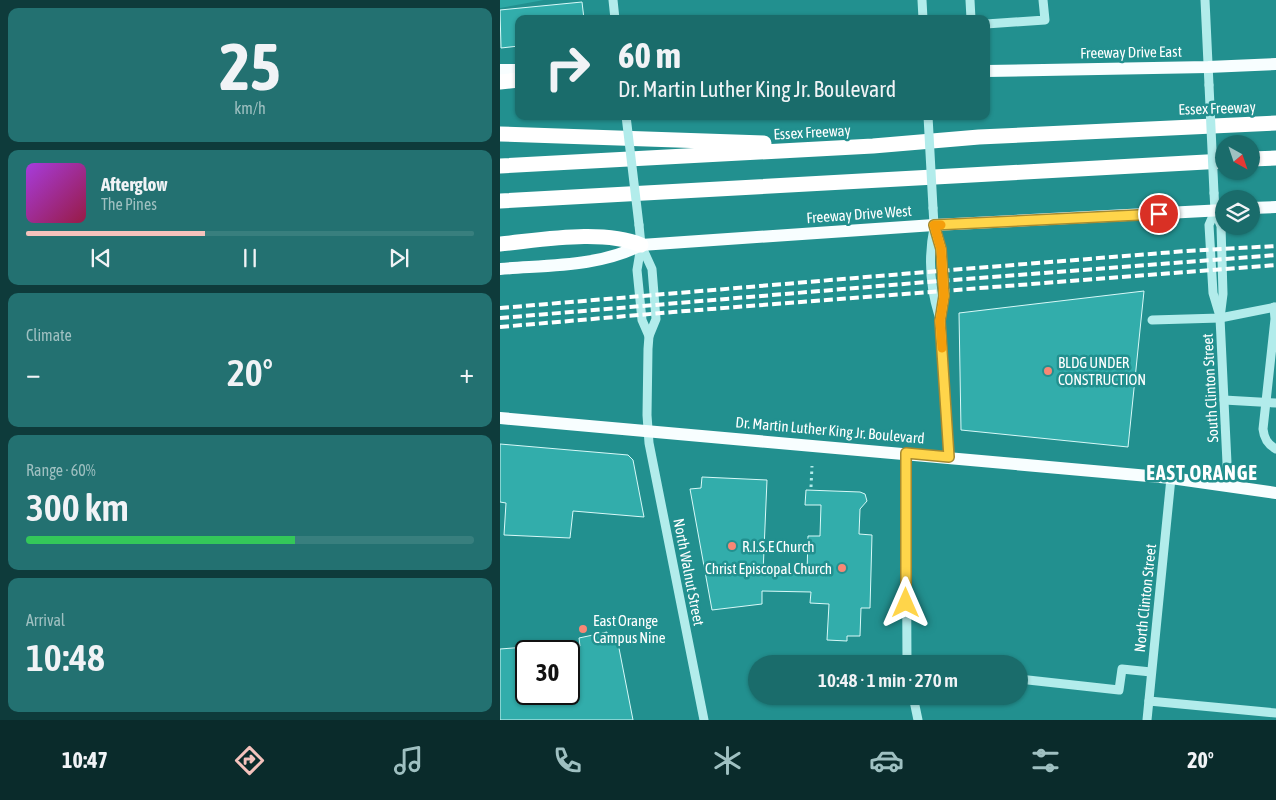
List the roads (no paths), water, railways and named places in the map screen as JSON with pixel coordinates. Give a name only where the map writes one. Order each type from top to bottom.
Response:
[{"type":"highway","points":[[500,82],[515,80]]},
{"type":"highway","name":"Essex Freeway","points":[[500,166],[873,146],[979,137],[1276,123]]},
{"type":"highway","points":[[500,134],[873,146]]},
{"type":"highway","points":[[1260,159],[1276,158]]},
{"type":"highway","points":[[500,201],[1215,161]]},
{"type":"highway","points":[[500,244],[604,237],[624,239],[642,245]]},
{"type":"main road","name":"Freeway Drive East","points":[[990,72],[1276,64]]},
{"type":"main road","points":[[500,70],[515,70]]},
{"type":"main road","points":[[1260,208],[1276,207]]},
{"type":"main road","name":"Freeway Drive West","points":[[500,269],[596,260],[620,255],[642,245],[934,225],[1215,210]]},
{"type":"main road","name":"Dr. Martin Luther King Jr. Boulevard","points":[[500,418],[1171,478],[1276,492]]},
{"type":"street","points":[[613,0],[615,15]]},
{"type":"street","points":[[922,0],[923,15]]},
{"type":"street","points":[[970,0],[971,15]]},
{"type":"street","points":[[990,24],[1044,20],[1043,0]]},
{"type":"street","name":"South Clinton Street","points":[[1205,0],[1215,196]]},
{"type":"street","points":[[626,120],[642,245],[652,269],[656,319],[649,336]]},
{"type":"street","points":[[928,120],[934,225],[941,249],[944,296],[940,321],[949,457]]},
{"type":"street","name":"South Clinton Street","points":[[1221,235],[1223,294],[1220,318],[1227,463],[1225,486]]},
{"type":"street","points":[[642,245],[637,270],[642,320],[649,336]]},
{"type":"street","points":[[1152,320],[1220,318],[1275,307],[1276,319],[1263,428],[1264,437],[1270,446],[1276,449]]},
{"type":"street","name":"North Walnut Street","points":[[649,336],[648,430],[704,720]]},
{"type":"street","points":[[1224,400],[1276,403]]},
{"type":"street","points":[[906,453],[907,655]]},
{"type":"street","name":"North Clinton Street","points":[[1147,720],[1171,478]]},
{"type":"street","points":[[1028,680],[1119,690],[1122,669],[1151,672]]},
{"type":"street","points":[[1149,701],[1276,713]]},
{"type":"street","points":[[915,705],[918,720]]},
{"type":"railway","points":[[500,308],[1187,251],[1276,246]]},
{"type":"railway","points":[[500,318],[1276,255]]},
{"type":"railway","points":[[500,327],[1276,265]]},
{"type":"place","name":"BLDG UNDER CONSTRUCTION","points":[[1048,371]]},
{"type":"place","name":"R.I.S.E Church","points":[[732,546]]},
{"type":"place","name":"Christ Episcopal Church","points":[[842,568]]},
{"type":"place","name":"East Orange Campus Nine","points":[[583,629]]},
{"type":"district","name":"EAST ORANGE","points":[[1202,472]]}]
